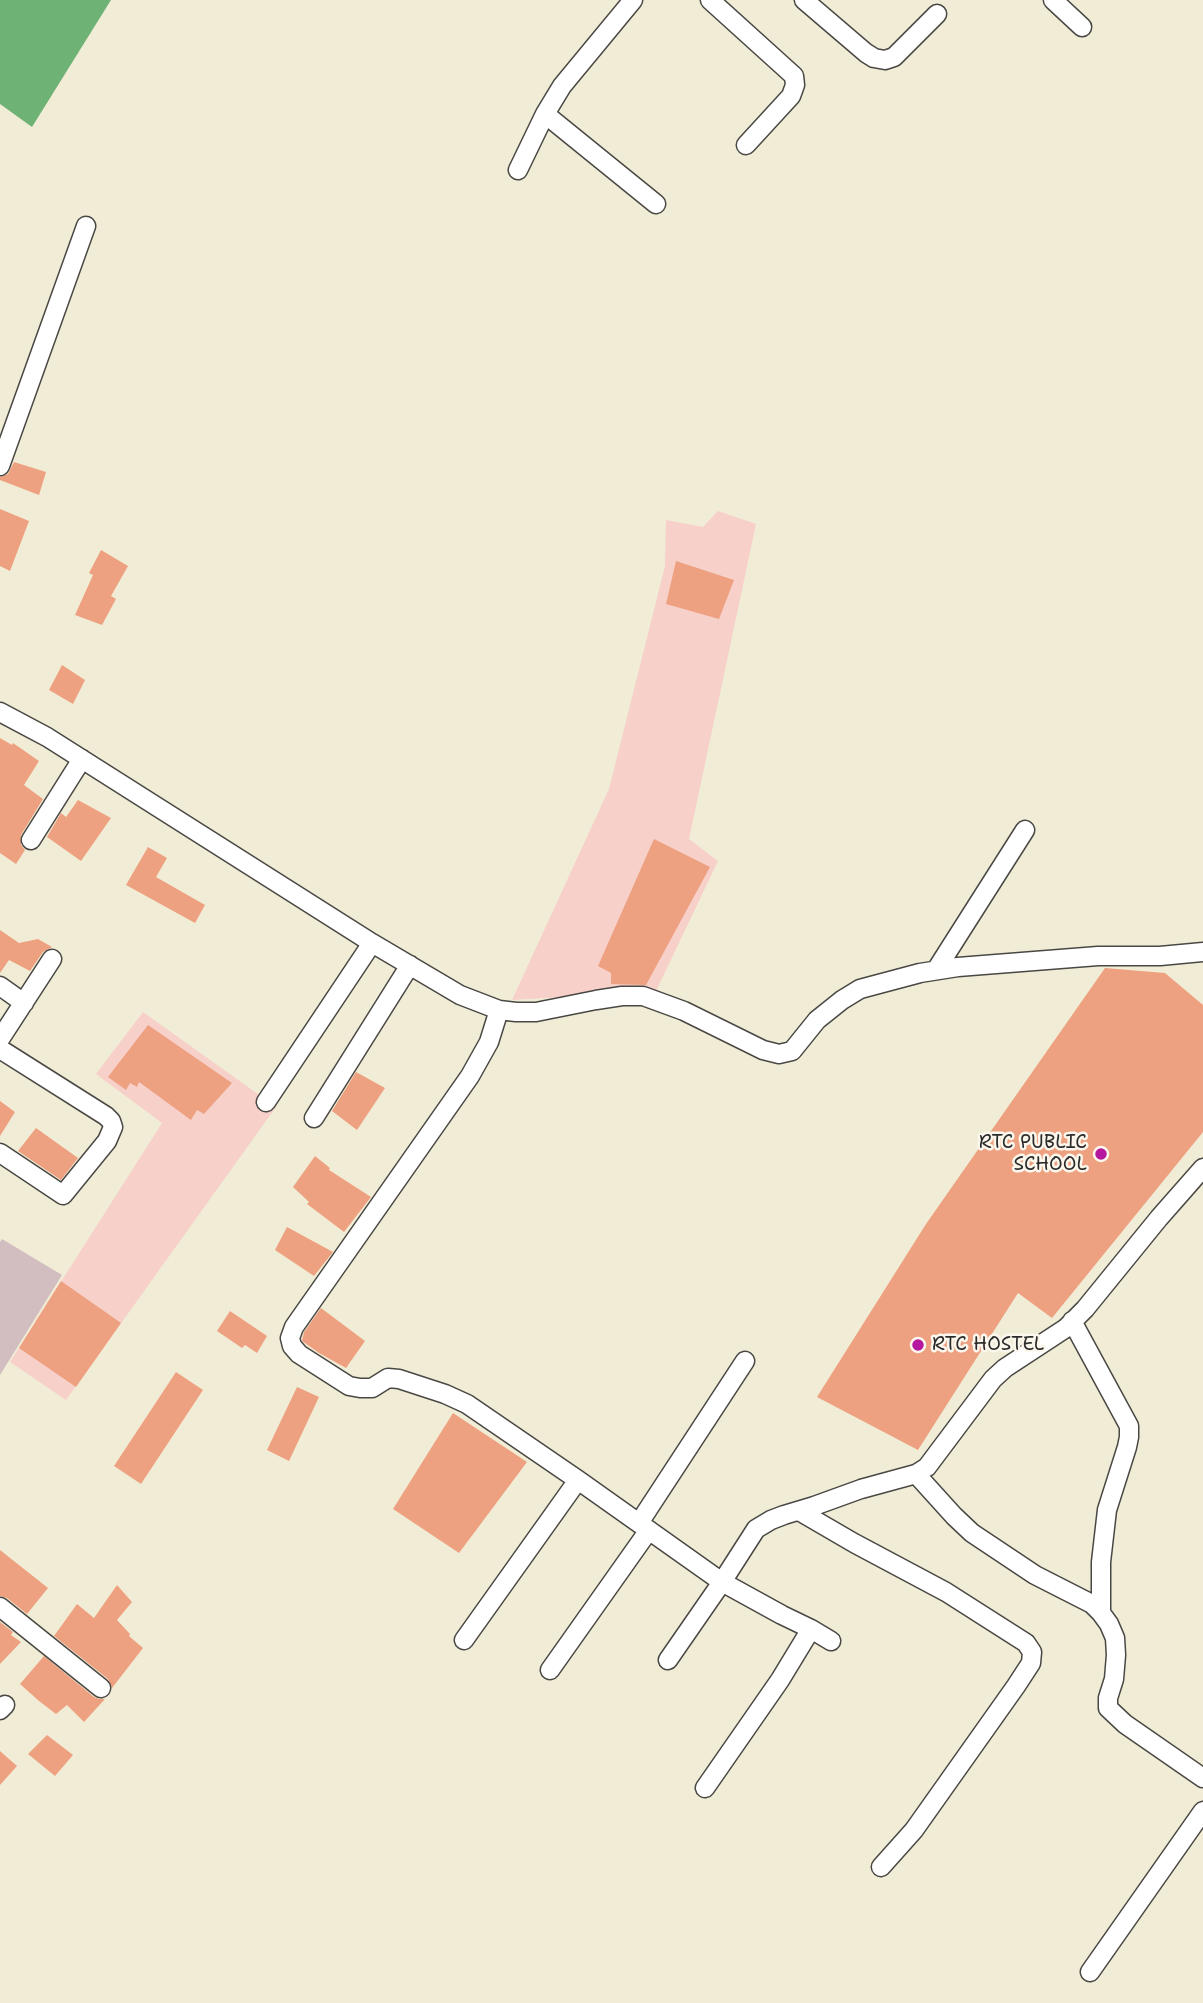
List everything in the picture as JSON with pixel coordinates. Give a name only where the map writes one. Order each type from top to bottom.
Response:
[{"type":"street","points":[[518,170],[562,86],[634,0]]},
{"type":"street","points":[[710,0],[794,76],[795,85],[791,96],[746,145]]},
{"type":"street","points":[[804,0],[866,53],[885,60],[894,57],[937,14]]},
{"type":"street","points":[[1053,0],[1082,27]]},
{"type":"street","points":[[545,114],[656,204]]},
{"type":"street","points":[[0,466],[86,226]]},
{"type":"street","points":[[0,712],[47,737],[372,943],[460,995],[499,1010],[536,1012],[622,996],[643,996],[684,1011],[763,1050],[779,1054],[792,1051],[817,1020],[842,1000],[860,989],[896,979],[958,967],[1203,952]]},
{"type":"street","points":[[31,840],[82,759]]},
{"type":"street","points":[[936,970],[1025,830]]},
{"type":"street","points":[[266,1102],[372,943]]},
{"type":"street","points":[[0,1039],[52,959]]},
{"type":"street","points":[[314,1118],[410,965]]},
{"type":"street","points":[[0,986],[24,1003]]},
{"type":"street","points":[[499,1010],[489,1042],[470,1076],[294,1327],[290,1338],[292,1346],[349,1386],[372,1388],[388,1378],[399,1379],[467,1404],[722,1582],[831,1641]]},
{"type":"street","points":[[0,1049],[106,1116],[113,1127],[107,1141],[63,1195],[0,1153]]},
{"type":"street","points":[[668,1660],[757,1529],[771,1520],[861,1489],[916,1475],[927,1467],[979,1396],[1005,1368],[1066,1328],[1203,1168]]},
{"type":"street","points":[[1072,1321],[1129,1426],[1127,1447],[1107,1510],[1101,1562],[1101,1613]]},
{"type":"street","points":[[550,1670],[644,1527],[746,1361]]},
{"type":"street","points":[[916,1475],[972,1533],[1035,1574],[1092,1604],[1101,1613],[1115,1638],[1114,1679],[1108,1708],[1125,1724],[1203,1778]]},
{"type":"street","points":[[464,1640],[578,1479]]},
{"type":"street","points":[[799,1511],[946,1592],[1026,1643],[1032,1651],[1031,1663],[1016,1686],[914,1830],[881,1867]]},
{"type":"street","points":[[0,1606],[101,1688]]},
{"type":"street","points":[[705,1788],[780,1681],[811,1629]]},
{"type":"street","points":[[1090,1972],[1203,1811]]},
{"type":"shaded area","points":[[718,511],[756,524],[689,839],[718,861],[656,991],[512,1000],[609,789],[665,566],[666,520],[703,527]]},
{"type":"shaded area","points":[[143,1012],[276,1107],[66,1400],[10,1362],[162,1123],[96,1074]]},
{"type":"shaded area","points":[[2,1239],[62,1275],[0,1375],[0,1242]]},
{"type":"green space","points":[[0,0],[111,0],[32,127],[0,104]]},
{"type":"building","points":[[14,462],[46,472],[39,495],[0,480],[0,477],[8,474]]},
{"type":"building","points":[[0,509],[29,521],[10,571],[0,566]]},
{"type":"building","points":[[101,550],[128,566],[111,596],[116,599],[102,625],[75,615],[93,575],[89,573]]},
{"type":"building","points":[[676,561],[734,580],[719,619],[666,604]]},
{"type":"building","points":[[62,665],[85,680],[73,704],[49,690]]},
{"type":"building","points":[[0,738],[12,745],[13,743],[39,761],[24,785],[43,799],[21,835],[21,845],[25,850],[16,864],[0,853]]},
{"type":"building","points":[[78,800],[111,818],[81,861],[47,837],[61,813],[66,817]]},
{"type":"building","points":[[654,839],[710,867],[646,985],[611,984],[611,973],[598,966]]},
{"type":"building","points":[[148,847],[167,858],[156,877],[205,905],[195,923],[126,885]]},
{"type":"building","points":[[0,930],[19,943],[38,939],[52,947],[43,952],[30,971],[9,960],[0,973]]},
{"type":"building","points":[[1105,968],[1165,973],[1203,1005],[1203,1132],[1052,1318],[1018,1293],[918,1450],[817,1397],[926,1224]]},
{"type":"building","points":[[148,1025],[232,1083],[204,1114],[197,1110],[191,1120],[139,1082],[137,1087],[130,1083],[126,1090],[108,1077]]},
{"type":"building","points":[[356,1072],[385,1088],[357,1130],[332,1111]]},
{"type":"building","points":[[0,1101],[15,1112],[0,1136]]},
{"type":"building","points":[[36,1128],[78,1158],[61,1180],[18,1151]]},
{"type":"building","points":[[315,1156],[330,1168],[329,1170],[371,1197],[344,1232],[307,1204],[309,1202],[293,1187]]},
{"type":"building","points":[[287,1227],[333,1252],[314,1276],[275,1250]]},
{"type":"building","points":[[61,1281],[121,1323],[76,1387],[19,1348]]},
{"type":"building","points":[[321,1308],[365,1341],[346,1368],[302,1341],[304,1332]]},
{"type":"building","points":[[230,1311],[267,1336],[257,1353],[245,1345],[242,1348],[217,1331]]},
{"type":"building","points":[[176,1372],[203,1390],[141,1484],[114,1466]]},
{"type":"building","points":[[297,1387],[319,1397],[289,1461],[267,1450]]},
{"type":"building","points":[[453,1413],[527,1462],[459,1553],[393,1509]]},
{"type":"building","points":[[0,1550],[48,1588],[27,1614],[7,1598],[0,1596]]},
{"type":"building","points":[[117,1585],[132,1602],[117,1620],[143,1648],[112,1688],[108,1679],[54,1636],[77,1604],[94,1618]]},
{"type":"building","points":[[0,1622],[21,1642],[0,1664]]},
{"type":"building","points":[[44,1656],[94,1697],[105,1699],[84,1722],[67,1705],[56,1714],[20,1684]]},
{"type":"building","points":[[47,1735],[73,1755],[55,1776],[28,1754]]},
{"type":"building","points":[[0,1751],[17,1766],[0,1785]]},
{"type":"place","name":"RTC PUBLIC SCHOOL","points":[[1101,1154]]},
{"type":"place","name":"RTC HOSTEL","points":[[918,1345]]}]
